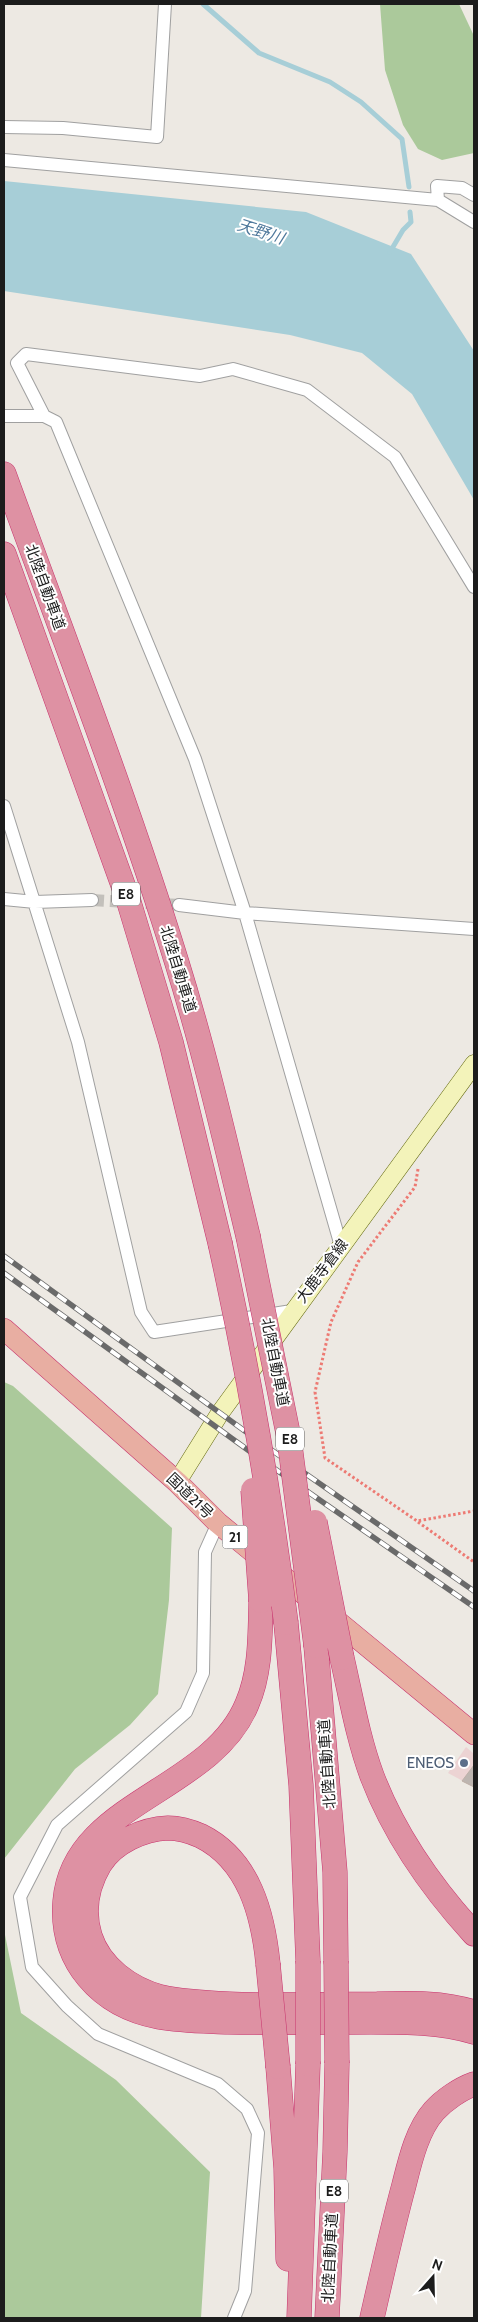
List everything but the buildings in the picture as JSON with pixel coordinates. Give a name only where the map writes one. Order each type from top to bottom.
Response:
[{"type":"highway","name":"北陸自動車道","points":[[4,474],[133,831],[174,954],[197,1032],[248,1236],[289,1438],[316,1646],[335,1872],[337,2063],[335,2172],[327,2318]]},
{"type":"highway","name":"北陸自動車道","points":[[4,554],[128,899],[163,1015],[187,1104],[216,1244],[240,1334],[262,1451],[286,1623],[301,1785],[308,1961],[308,2064],[299,2318]]},
{"type":"highway","points":[[216,1244],[248,1443],[258,1538],[261,1601],[260,1644],[256,1675],[248,1703],[236,1725],[200,1763],[109,1823],[90,1842],[74,1866],[66,1889],[64,1916],[67,1941],[78,1964],[96,1987],[123,2005],[157,2017],[188,2021],[251,2023],[429,2023],[474,2032]]},
{"type":"highway","points":[[268,1328],[301,1454],[358,1731],[372,1776],[392,1822],[416,1863],[447,1904],[474,1934]]},
{"type":"highway","name":"国道21号","points":[[4,1329],[177,1482],[218,1523],[474,1734]]},
{"type":"highway","points":[[288,2318],[286,2168],[278,2067],[268,1964],[265,1936],[258,1908],[245,1878],[231,1858],[214,1842],[193,1832],[169,1828],[145,1832],[124,1840],[105,1857],[92,1877],[86,1898],[86,1923],[94,1948],[110,1969],[132,1985],[160,1996],[191,2002],[252,2005],[429,2003],[474,2012]]},
{"type":"highway","points":[[372,2318],[399,2202],[411,2158],[420,2134],[433,2112],[451,2096],[474,2084]]},
{"type":"main road","name":"大鹿寺倉線","points":[[177,1482],[220,1413],[292,1311],[474,1064]]},
{"type":"street","points":[[4,127],[63,128],[157,137],[165,4]]},
{"type":"street","points":[[4,160],[438,200],[474,222]]},
{"type":"street","points":[[438,200],[437,186],[462,188],[474,195]]},
{"type":"street","points":[[44,416],[17,362],[26,354],[200,376],[233,369],[307,390],[395,457],[474,587]]},
{"type":"street","points":[[4,416],[44,416],[56,422],[195,760],[245,913],[341,1246]]},
{"type":"street","points":[[4,806],[78,1042],[141,1312],[154,1332],[292,1311]]},
{"type":"street","points":[[4,899],[34,902],[92,900]]},
{"type":"street","points":[[179,905],[245,913],[474,929]]},
{"type":"street","points":[[218,1523],[205,1552],[203,1673],[186,1712],[57,1826],[20,1897],[32,1966],[67,2006],[98,2034],[218,2084],[247,2109],[258,2133],[245,2292],[234,2318]]},
{"type":"path","points":[[419,1167],[415,1187],[358,1262],[330,1322],[315,1392],[325,1458],[474,1562]]},
{"type":"path","points":[[417,1521],[474,1510]]},
{"type":"shaded area","name":"ENEOS","points":[[466,1747],[474,1754],[474,1787],[448,1773]]},
{"type":"green space","points":[[380,4],[459,4],[474,36],[474,153],[442,160],[418,149],[403,125],[385,70]]},
{"type":"green space","points":[[4,1382],[13,1386],[172,1528],[169,1600],[158,1694],[130,1725],[75,1769],[4,1859]]},
{"type":"green space","points":[[4,1930],[21,2013],[116,2080],[210,2172],[201,2318],[4,2318]]},
{"type":"water","name":"天野川","points":[[4,181],[306,212],[411,254],[474,351],[474,500],[412,394],[362,353],[290,335],[4,291]]},
{"type":"waterway","points":[[203,4],[259,53],[330,82],[361,102],[402,139],[409,187]]},
{"type":"waterway","points":[[390,252],[403,230],[411,222],[410,212]]},
{"type":"tunnel","points":[[92,900],[179,905]]},
{"type":"railway","points":[[4,1256],[260,1442],[474,1591]]},
{"type":"railway","points":[[4,1273],[252,1453],[474,1607]]},
{"type":"place","name":"ENEOS","points":[[464,1763]]}]
